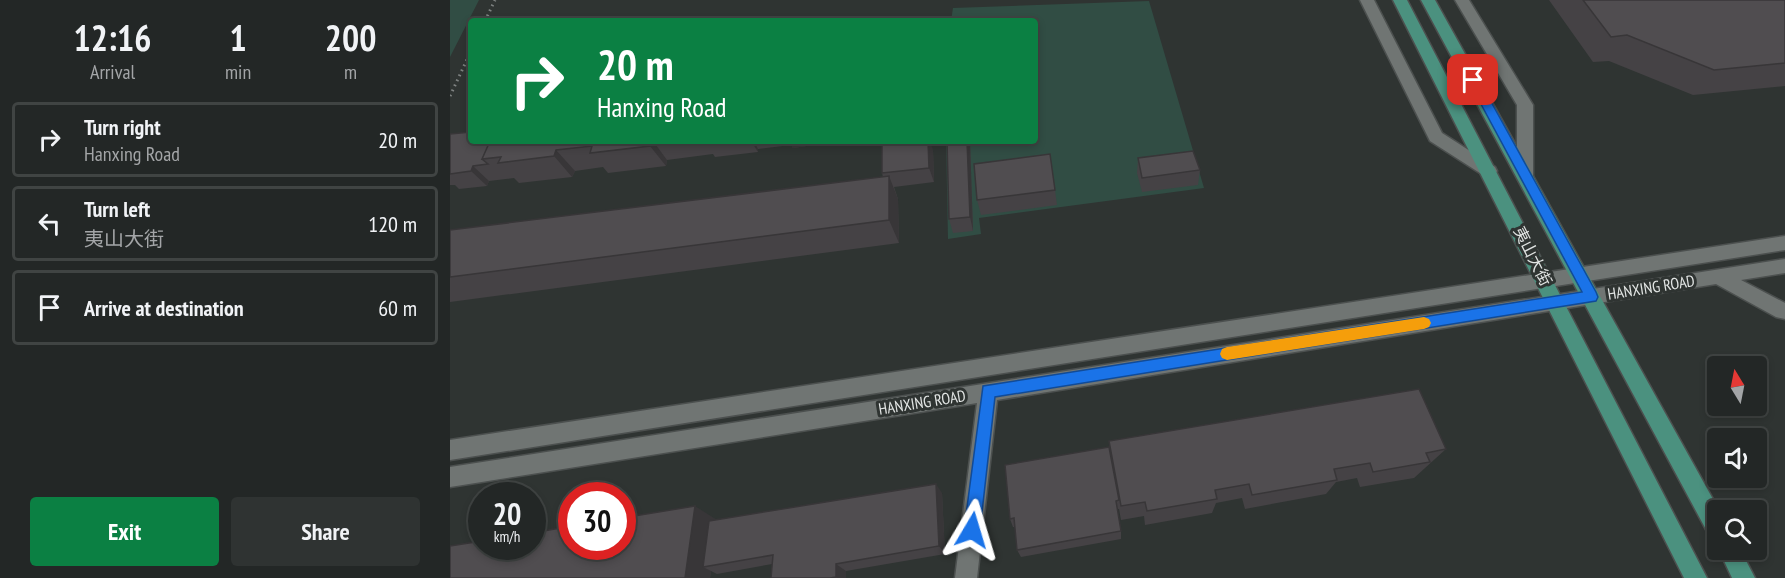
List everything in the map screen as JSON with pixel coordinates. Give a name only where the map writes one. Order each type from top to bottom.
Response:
[{"type":"main road","name":"夷山大街","points":[[1400,0],[1696,578]]},
{"type":"main road","name":"夷山大街","points":[[1428,0],[1707,509]]},
{"type":"main road","points":[[1734,560],[1744,578]]},
{"type":"street","points":[[1368,0],[1436,137],[1489,171]]},
{"type":"street","points":[[1462,0],[1525,105],[1525,175]]},
{"type":"street","name":"HANXING ROAD","points":[[450,450],[1785,243]]},
{"type":"street","name":"HANXING ROAD","points":[[450,477],[1785,266]]},
{"type":"street","points":[[1718,276],[1785,311]]},
{"type":"street","points":[[963,577],[988,391]]},
{"type":"path","points":[[486,18],[495,0]]},
{"type":"path","points":[[450,96],[468,57]]},
{"type":"green space","points":[[450,0],[479,0],[468,18],[450,57]]},
{"type":"green space","points":[[1149,1],[1204,188],[979,218],[981,234],[948,239],[946,144],[1038,144],[1038,18],[951,18],[953,8]]},
{"type":"building","points":[[1583,0],[1785,0],[1785,63],[1714,70],[1627,35],[1611,37]]},
{"type":"building","points":[[468,132],[468,144],[489,144],[482,159],[488,164],[473,166],[471,171],[450,174],[450,134]]},
{"type":"building","points":[[489,144],[650,144],[650,146],[590,153],[592,146],[556,150],[554,156],[498,163],[501,157],[482,159]]},
{"type":"building","points":[[882,144],[928,144],[929,168],[882,173]]},
{"type":"building","points":[[947,144],[967,144],[970,217],[949,219]]},
{"type":"building","points":[[1193,151],[1200,170],[1142,178],[1138,158]]},
{"type":"building","points":[[1050,154],[1055,190],[977,200],[974,164]]},
{"type":"building","points":[[889,176],[889,220],[450,277],[450,230]]},
{"type":"building","points":[[1419,389],[1446,449],[1426,453],[1430,462],[1373,472],[1370,463],[1334,469],[1337,480],[1252,495],[1249,484],[1215,490],[1217,499],[1147,511],[1145,502],[1121,506],[1109,441]]},
{"type":"building","points":[[1109,447],[1119,500],[1116,501],[1121,531],[1017,550],[1014,518],[1010,519],[1005,465]]},
{"type":"building","points":[[936,484],[939,546],[836,564],[836,577],[830,578],[771,578],[773,555],[703,567],[709,521]]},
{"type":"building","points":[[695,506],[685,578],[450,578],[450,546],[468,543],[468,560],[546,560],[546,531],[558,528],[558,560],[636,560],[636,516]]},
{"type":"slow traffic","points":[[1227,354],[1424,323]]},
{"type":"route","points":[[972,530],[988,391],[1591,297],[1473,80]]}]
